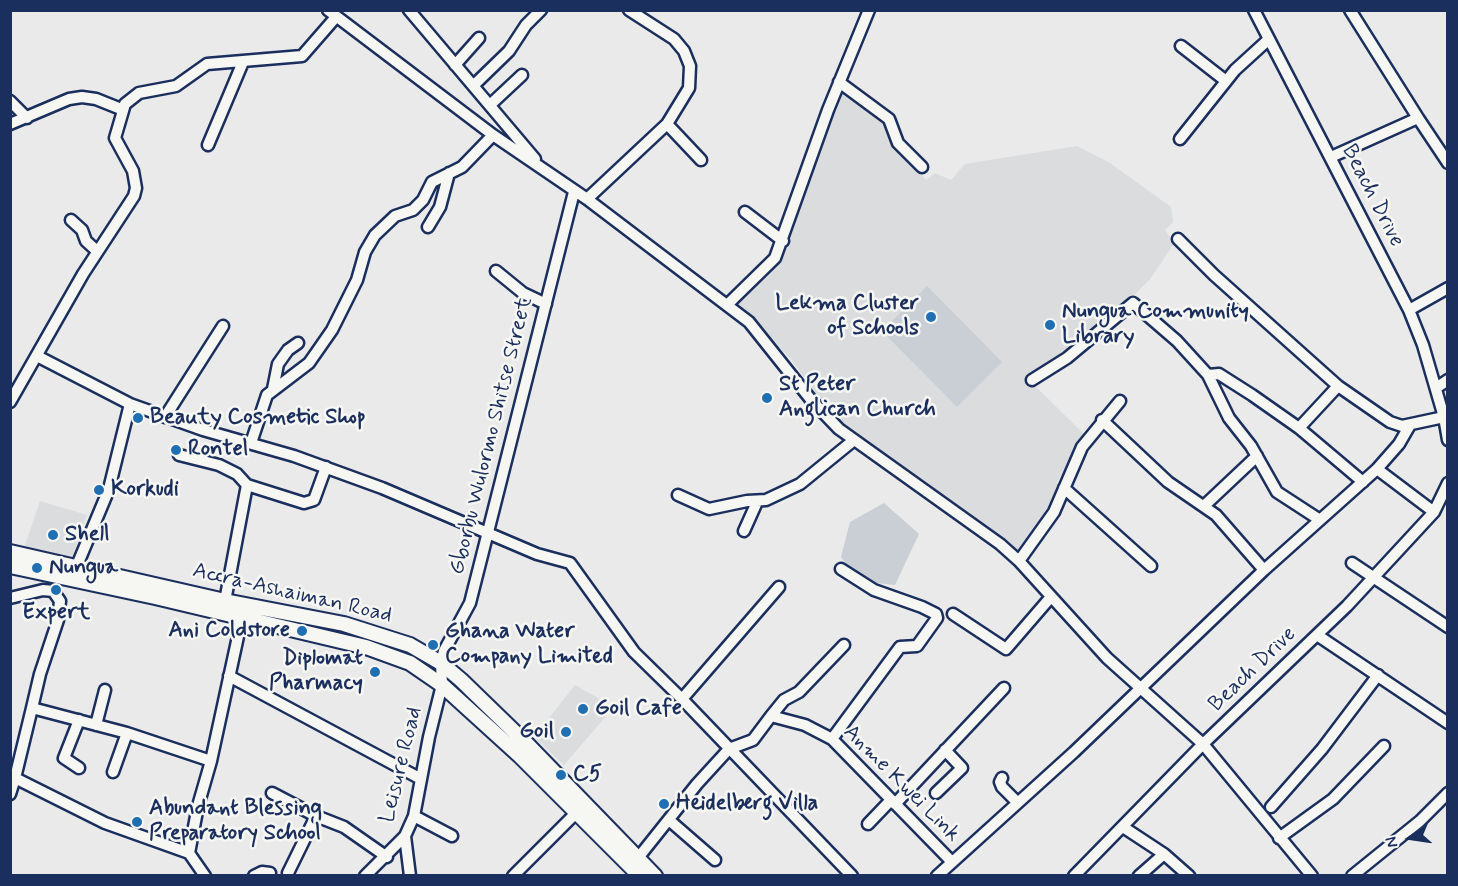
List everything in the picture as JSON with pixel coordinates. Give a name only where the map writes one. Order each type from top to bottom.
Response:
[{"type":"main road","name":"Accra-Ashaiman Road","points":[[13,563],[76,568],[225,601],[344,624],[384,634],[410,645],[441,663],[528,745],[655,876]]},
{"type":"main road","name":"Accra-Ashaiman Road","points":[[13,563],[366,647],[410,663],[442,686],[519,755],[640,876]]},
{"type":"street","points":[[409,10],[543,168]]},
{"type":"street","points":[[474,85],[509,51],[526,25],[541,10]]},
{"type":"street","points":[[587,199],[667,124],[689,88],[688,58],[674,39],[629,10]]},
{"type":"street","points":[[728,304],[769,266],[783,241],[840,82],[869,10]]},
{"type":"street","name":"Beach Drive","points":[[1254,10],[1409,310],[1424,345],[1448,440]]},
{"type":"street","points":[[1350,10],[1448,163]]},
{"type":"street","points":[[10,402],[136,188],[133,171],[115,138],[122,109],[134,95],[176,86],[207,64],[302,56],[332,14],[493,135],[587,199],[728,304],[756,330],[812,401],[854,440],[1000,544],[1019,561],[1050,598],[1107,658],[1203,744],[1312,876]]},
{"type":"street","points":[[455,65],[479,38]]},
{"type":"street","points":[[1180,139],[1226,81],[1269,39]]},
{"type":"street","points":[[1181,46],[1226,81]]},
{"type":"street","points":[[208,146],[243,62]]},
{"type":"street","points":[[491,104],[522,75]]},
{"type":"street","points":[[840,82],[889,119],[898,143],[922,167]]},
{"type":"street","points":[[10,124],[69,99],[82,97],[96,99],[122,109]]},
{"type":"street","points":[[10,100],[27,118]]},
{"type":"street","points":[[1331,157],[1418,118]]},
{"type":"street","points":[[667,124],[701,160]]},
{"type":"street","points":[[251,443],[264,402],[273,389],[309,363],[332,330],[357,280],[365,252],[375,235],[395,216],[413,210],[423,200],[432,182],[462,167],[493,135]]},
{"type":"street","points":[[428,227],[440,207],[449,173]]},
{"type":"street","name":"Gborbu Wulormo Shitse Street","points":[[442,686],[441,663],[444,651],[470,603],[574,192]]},
{"type":"street","points":[[745,212],[783,241]]},
{"type":"street","points":[[71,220],[82,230],[86,241],[97,251]]},
{"type":"street","points":[[1178,239],[1238,298],[1338,386],[1395,425],[1410,425],[1444,417]]},
{"type":"street","points":[[496,271],[523,293],[546,304]]},
{"type":"street","points":[[1409,310],[1448,288]]},
{"type":"street","points":[[1032,380],[1067,358],[1133,303],[1177,341],[1208,375],[1229,418],[1257,456],[1276,492],[1320,520]]},
{"type":"street","points":[[165,417],[223,326]]},
{"type":"street","points":[[273,389],[278,364],[298,343]]},
{"type":"street","points":[[37,356],[130,404],[326,467],[487,531],[537,554],[575,566],[614,628],[634,652],[852,876]]},
{"type":"street","points":[[1208,375],[1219,374],[1299,428],[1363,482]]},
{"type":"street","points":[[1436,388],[1448,380]]},
{"type":"street","points":[[1299,428],[1338,386]]},
{"type":"street","points":[[1019,561],[1054,512],[1082,447],[1120,401]]},
{"type":"street","points":[[76,568],[109,489],[130,404]]},
{"type":"street","points":[[1102,420],[1168,482],[1205,505],[1264,570]]},
{"type":"street","points":[[937,876],[1142,687],[1264,570],[1377,469],[1399,444],[1410,425]]},
{"type":"street","points":[[678,495],[709,509],[747,501],[757,502],[800,484],[854,440]]},
{"type":"street","points":[[179,455],[219,465],[237,474],[247,485],[309,503],[316,495],[326,467]]},
{"type":"street","points":[[1205,505],[1257,456]]},
{"type":"street","points":[[1377,469],[1436,509],[1448,514]]},
{"type":"street","name":"Beach Drive","points":[[1074,876],[1203,744],[1317,636],[1373,578],[1436,509],[1448,483]]},
{"type":"street","points":[[225,601],[247,485]]},
{"type":"street","points":[[1064,488],[1151,566]]},
{"type":"street","points":[[744,531],[757,502]]},
{"type":"street","points":[[1352,563],[1448,627]]},
{"type":"street","points":[[832,739],[900,647],[917,646],[937,618],[936,614],[922,607],[874,590],[841,569]]},
{"type":"street","points":[[682,699],[779,587]]},
{"type":"street","points":[[10,598],[43,590],[53,591],[60,601],[58,621],[40,674],[22,759],[10,794]]},
{"type":"street","points":[[953,614],[1006,649],[1050,598]]},
{"type":"street","points":[[189,853],[242,618]]},
{"type":"street","points":[[1317,636],[1448,723]]},
{"type":"street","points":[[638,858],[696,784],[729,749],[753,740],[784,700],[799,693],[844,645]]},
{"type":"street","points":[[1271,807],[1322,749],[1378,675]]},
{"type":"street","points":[[229,676],[421,779]]},
{"type":"street","name":"Leisure Road","points":[[365,876],[387,857],[405,836],[414,816],[442,686]]},
{"type":"street","points":[[868,824],[945,750],[1004,688]]},
{"type":"street","points":[[96,724],[105,690]]},
{"type":"street","points":[[32,708],[127,733],[211,761]]},
{"type":"street","name":"Anme Kwei Link","points":[[771,716],[805,725],[832,739],[952,862]]},
{"type":"street","points":[[79,720],[64,758],[79,768]]},
{"type":"street","points":[[113,772],[127,733]]},
{"type":"street","points":[[1279,838],[1333,799],[1384,746]]},
{"type":"street","points":[[936,793],[962,768],[945,750]]},
{"type":"street","points":[[15,778],[105,823],[189,853],[205,876]]},
{"type":"street","points":[[1002,778],[1000,782],[1002,787],[1017,802]]},
{"type":"street","points":[[272,793],[316,816],[344,827],[387,857]]},
{"type":"street","points":[[1352,876],[1420,821],[1448,793]]},
{"type":"street","points":[[513,876],[576,813]]},
{"type":"street","points":[[288,873],[316,816]]},
{"type":"street","points":[[414,816],[452,836]]},
{"type":"street","points":[[669,820],[715,860]]},
{"type":"street","points":[[1123,827],[1190,876]]},
{"type":"street","points":[[405,836],[410,876]]},
{"type":"street","points":[[1139,876],[1164,855]]},
{"type":"street","points":[[254,876],[262,872],[270,873]]},
{"type":"shaded area","name":"Lekma Cluster of Schools","points":[[840,94],[852,95],[888,128],[891,139],[926,180],[935,173],[951,180],[965,164],[1077,146],[1110,163],[1171,207],[1173,222],[1165,230],[1174,244],[1150,279],[1100,330],[1046,373],[1035,386],[1084,434],[1057,482],[1056,506],[1018,552],[936,490],[863,443],[827,410],[792,360],[736,304],[769,274],[785,246]]},
{"type":"shaded area","points":[[927,286],[1002,362],[957,407],[882,331]]},
{"type":"shaded area","points":[[40,501],[87,515],[71,560],[24,548]]},
{"type":"shaded area","points":[[884,503],[919,534],[895,585],[858,581],[841,557],[850,522]]},
{"type":"shaded area","points":[[575,685],[614,707],[564,765],[534,737]]},
{"type":"place","name":"Lekma Cluster of Schools","points":[[931,317]]},
{"type":"place","name":"Nungua Community Library","points":[[1050,325]]},
{"type":"place","name":"St Peter Anglican Church","points":[[767,398]]},
{"type":"place","name":"Beauty Cosmetic Shop","points":[[138,418]]},
{"type":"place","name":"Rontel","points":[[176,450]]},
{"type":"place","name":"Korkudi","points":[[99,490]]},
{"type":"place","name":"Shell","points":[[53,535]]},
{"type":"place","name":"Nungua","points":[[37,568]]},
{"type":"place","name":"Expert","points":[[56,590]]},
{"type":"place","name":"Ani Coldstore","points":[[302,631]]},
{"type":"place","name":"Ghana Water Company Limited","points":[[433,645]]},
{"type":"place","name":"Diplomat Pharmacy","points":[[375,672]]},
{"type":"place","name":"Goil Cafe","points":[[583,709]]},
{"type":"place","name":"Goil","points":[[566,732]]},
{"type":"place","name":"C5","points":[[561,775]]},
{"type":"place","name":"Heidelberg Villa","points":[[664,804]]},
{"type":"place","name":"Abundant Blessing Preparatory School","points":[[137,822]]}]
